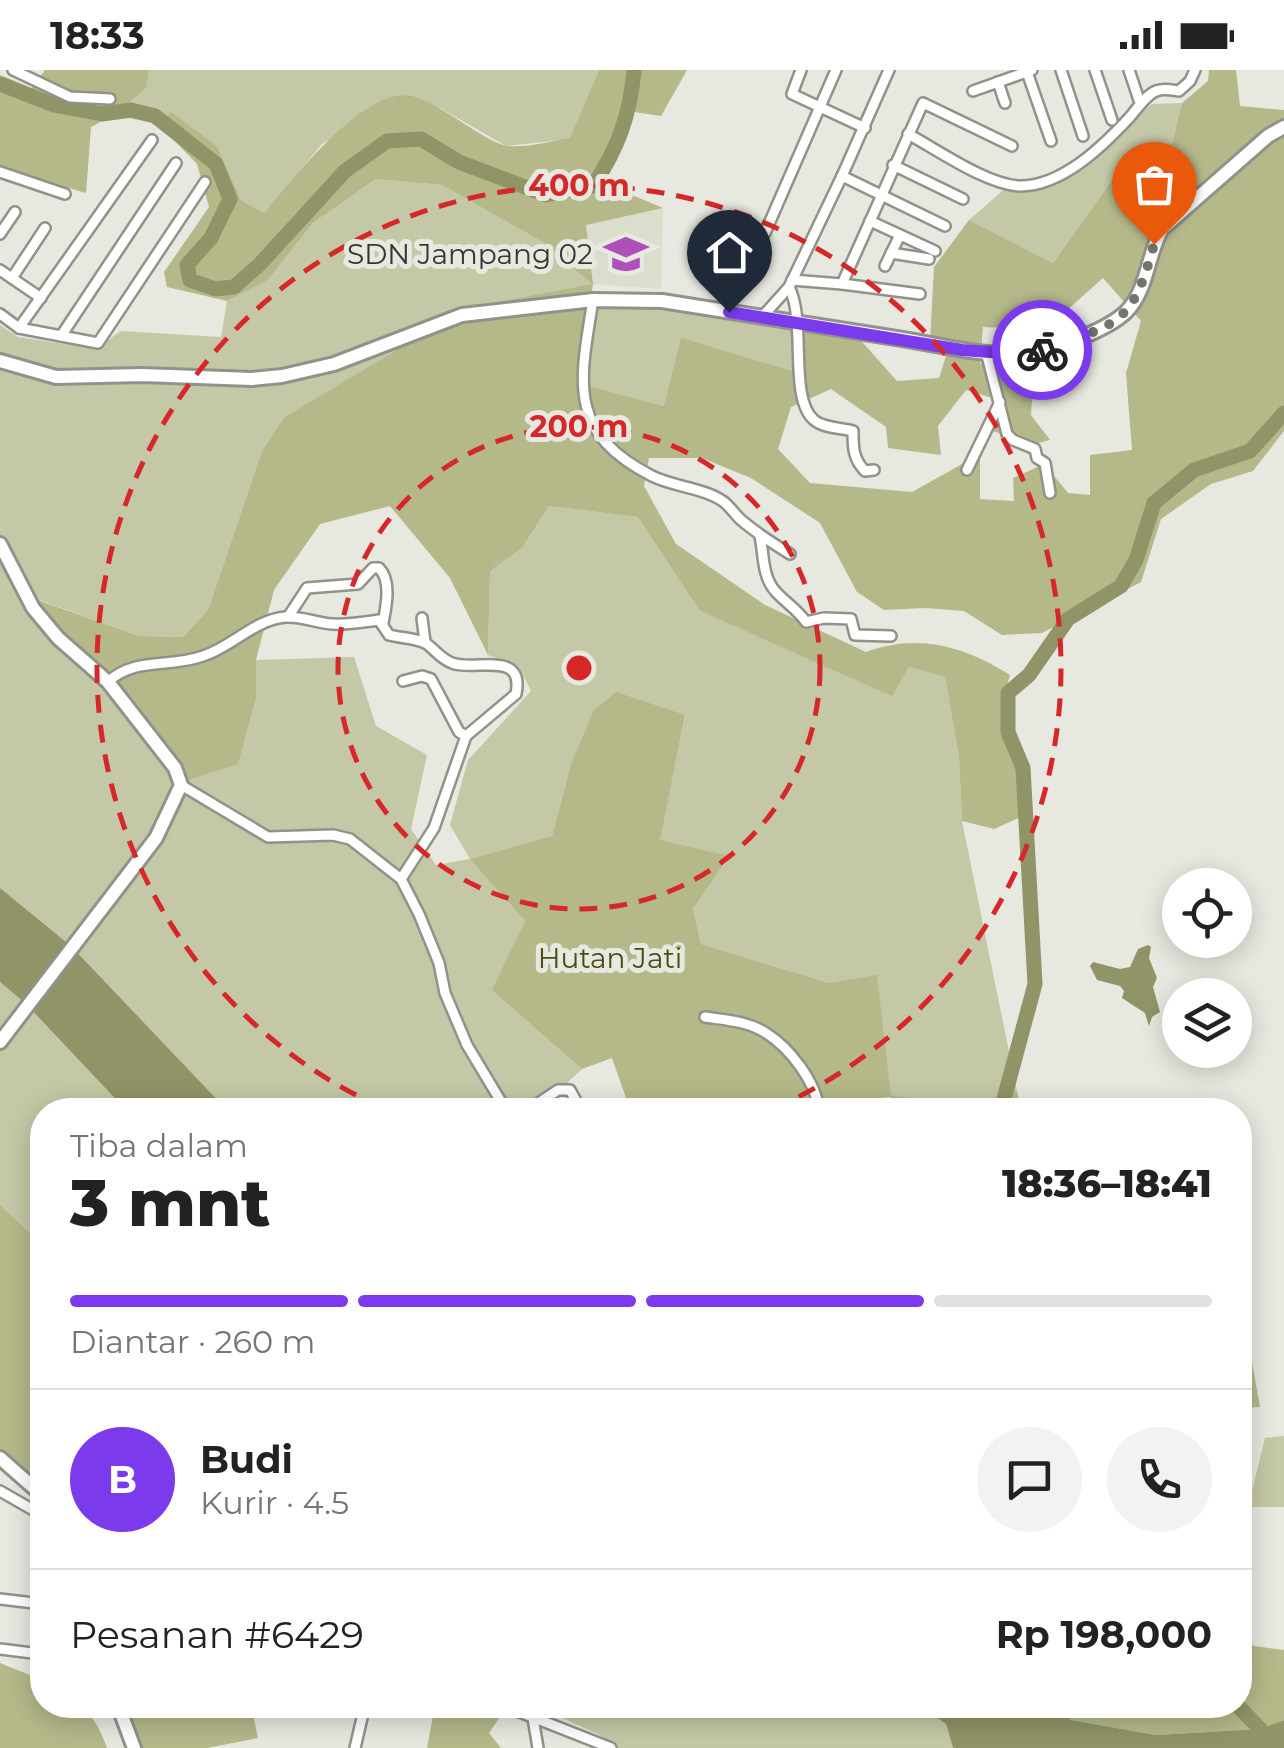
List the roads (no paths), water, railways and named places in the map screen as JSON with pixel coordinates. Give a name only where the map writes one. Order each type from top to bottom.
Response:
[{"type":"street","points":[[13,70],[70,97],[110,99]]},
{"type":"street","points":[[801,70],[792,94],[864,128]]},
{"type":"street","points":[[765,234],[836,70]]},
{"type":"street","points":[[762,317],[790,284],[890,70]]},
{"type":"street","points":[[1061,70],[1083,136]]},
{"type":"street","points":[[1095,70],[1112,120]]},
{"type":"street","points":[[1129,70],[1140,100]]},
{"type":"street","points":[[908,134],[994,180],[1018,186],[1044,183],[1080,162],[1152,93],[1161,89],[1179,91],[1196,70]]},
{"type":"street","points":[[973,91],[1030,71],[1051,142]]},
{"type":"street","points":[[998,82],[1006,103]]},
{"type":"street","points":[[842,284],[923,103],[1012,146]]},
{"type":"street","points":[[0,361],[56,377],[142,375],[252,380],[334,364],[462,315],[593,300],[657,300],[986,352],[1034,352],[1101,329],[1122,316],[1142,287],[1162,229],[1284,126]]},
{"type":"street","points":[[19,328],[152,140]]},
{"type":"street","points":[[60,336],[176,163]]},
{"type":"street","points":[[894,164],[963,199]]},
{"type":"street","points":[[0,172],[65,194]]},
{"type":"street","points":[[842,176],[944,226]]},
{"type":"street","points":[[0,314],[19,328],[98,343],[205,182]]},
{"type":"street","points":[[0,234],[15,212]]},
{"type":"street","points":[[870,221],[932,255],[891,253]]},
{"type":"street","points":[[12,278],[45,228]]},
{"type":"street","points":[[885,266],[900,235]]},
{"type":"street","points":[[0,270],[40,298]]},
{"type":"street","points":[[790,284],[842,284],[920,294]]},
{"type":"street","points":[[790,284],[799,323],[802,385],[808,412],[821,424],[853,431],[857,463],[866,471],[874,470]]},
{"type":"street","points":[[593,300],[581,382],[584,403],[603,439],[654,477],[723,501],[760,536],[790,554]]},
{"type":"street","points":[[986,352],[1007,434],[1035,449],[1037,458],[1046,463],[1050,493]]},
{"type":"street","points":[[968,470],[1000,402]]},
{"type":"street","points":[[760,536],[765,572],[772,587],[794,604],[806,622],[850,619],[855,635],[891,636]]},
{"type":"street","points":[[0,544],[33,608],[58,638],[108,682],[175,768],[181,785],[156,838],[0,1042]]},
{"type":"street","points":[[288,616],[307,588],[358,584],[374,568],[379,568],[387,585],[383,624]]},
{"type":"street","points":[[108,682],[120,671],[135,666],[200,658],[264,622],[288,616],[330,624],[379,620],[389,636],[425,642]]},
{"type":"street","points":[[401,878],[434,828],[466,736],[516,694],[518,680],[509,669],[492,663],[453,664],[436,654],[425,642],[422,618]]},
{"type":"street","points":[[404,681],[431,678],[459,732],[466,736]]},
{"type":"street","points":[[181,785],[268,837],[333,835],[350,839],[401,878],[426,930],[445,993],[467,1045],[499,1098]]},
{"type":"street","points":[[705,1017],[737,1021],[767,1034],[810,1078],[816,1098]]},
{"type":"street","points":[[546,1098],[558,1090],[570,1090],[574,1098]]},
{"type":"street","points":[[0,1458],[30,1484]]},
{"type":"street","points":[[0,1490],[30,1508]]},
{"type":"street","points":[[0,1599],[30,1603]]},
{"type":"street","points":[[0,1649],[30,1653]]},
{"type":"street","points":[[123,1718],[134,1748]]},
{"type":"street","points":[[355,1748],[362,1718]]},
{"type":"street","points":[[532,1718],[538,1748]]},
{"type":"street","points":[[532,1718],[612,1748]]},
{"type":"waterway","points":[[0,84],[54,105],[102,114],[131,110],[155,116],[216,164],[230,199],[211,238],[187,265],[190,280],[215,289],[234,287],[345,171],[387,141],[421,139],[459,162],[546,195],[593,186],[621,131],[634,70]]},
{"type":"waterway","points":[[1004,1098],[1035,984],[1023,768],[1008,732],[1008,693],[1029,675],[1068,619],[1121,586],[1136,560],[1154,503],[1194,470],[1250,451],[1284,413]]},
{"type":"waterway","points":[[1249,1718],[1260,1729]]},
{"type":"place","name":"SDN Jampang 02","points":[[626,254]]},
{"type":"park label","name":"Hutan Jati","points":[[610,958]]}]
